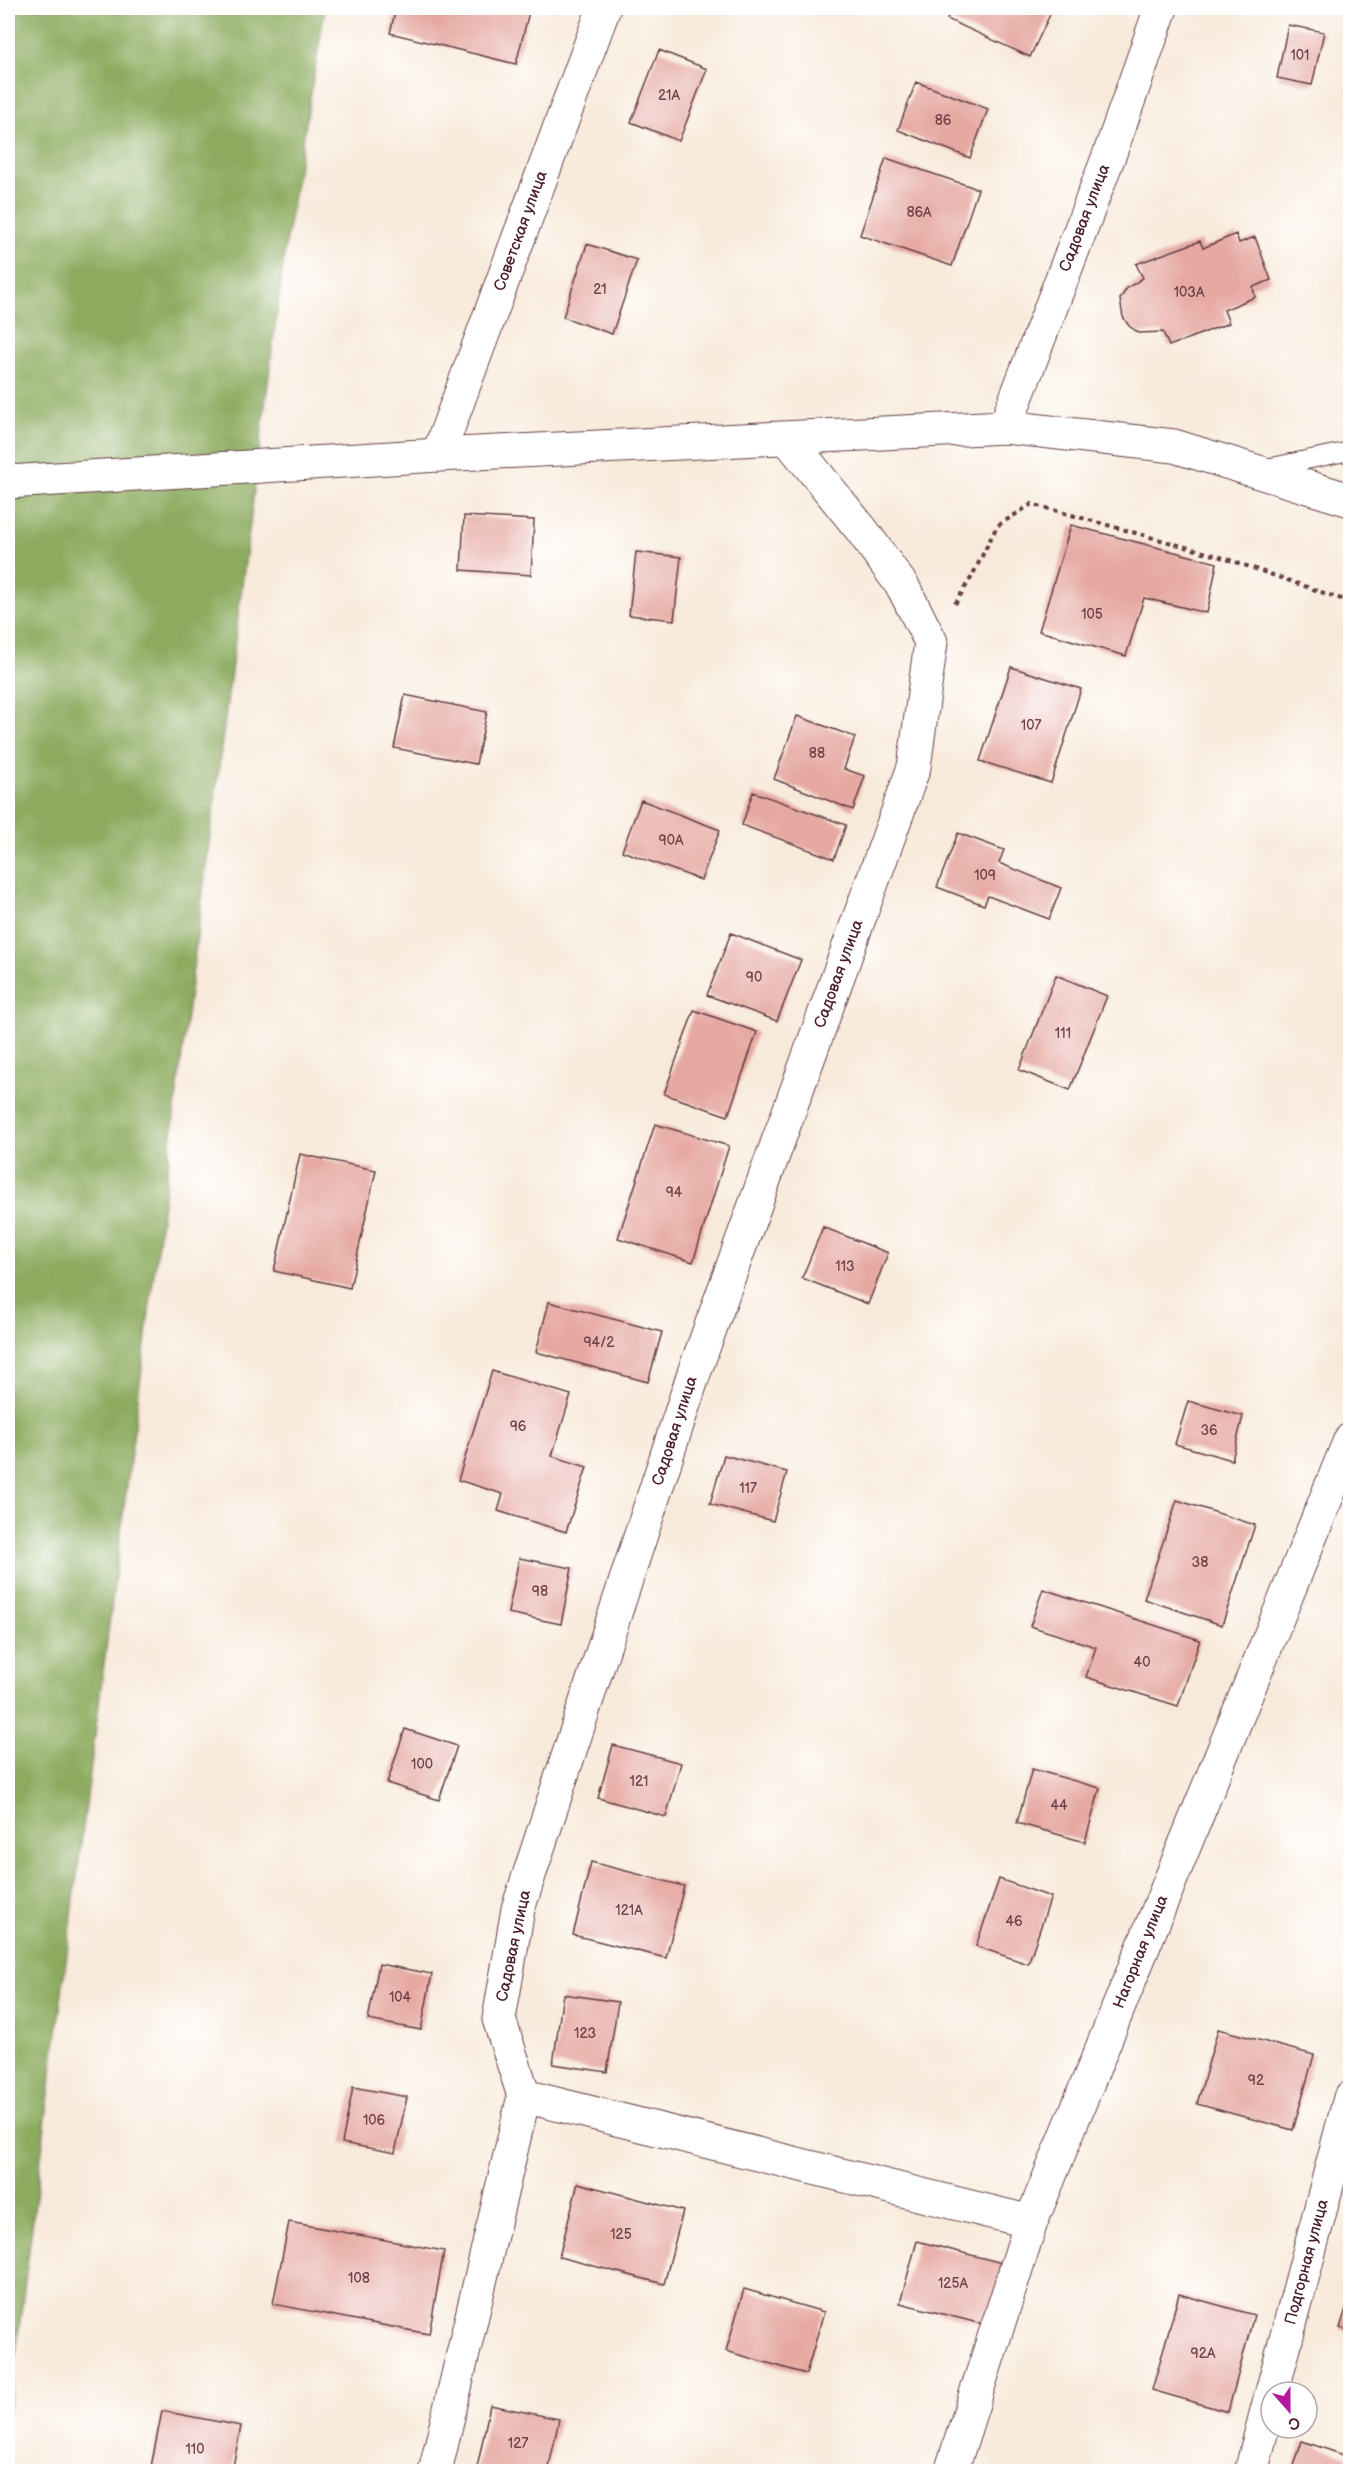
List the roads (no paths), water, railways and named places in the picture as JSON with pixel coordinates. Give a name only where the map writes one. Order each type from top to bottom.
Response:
[{"type":"street","name":"Советская улица","points":[[438,455],[604,8]]},
{"type":"street","name":"Садовая улица","points":[[1005,427],[1110,153],[1161,8]]},
{"type":"street","points":[[8,482],[438,455],[1005,427],[1174,446],[1350,500]]},
{"type":"street","name":"Садовая улица","points":[[524,2096],[499,2019],[518,1909],[694,1373],[914,767],[931,642],[903,587],[861,529],[788,439]]},
{"type":"street","name":"Нагорная улица","points":[[951,2472],[1031,2222],[1350,1440]]},
{"type":"street","points":[[435,2472],[524,2096],[1031,2222]]},
{"type":"street","name":"Подгорная улица","points":[[1275,2380],[1350,2098]]},
{"type":"street","name":"Подгорная улица","points":[[1251,2472],[1259,2440]]},
{"type":"lane","points":[[1256,470],[1350,452]]}]
